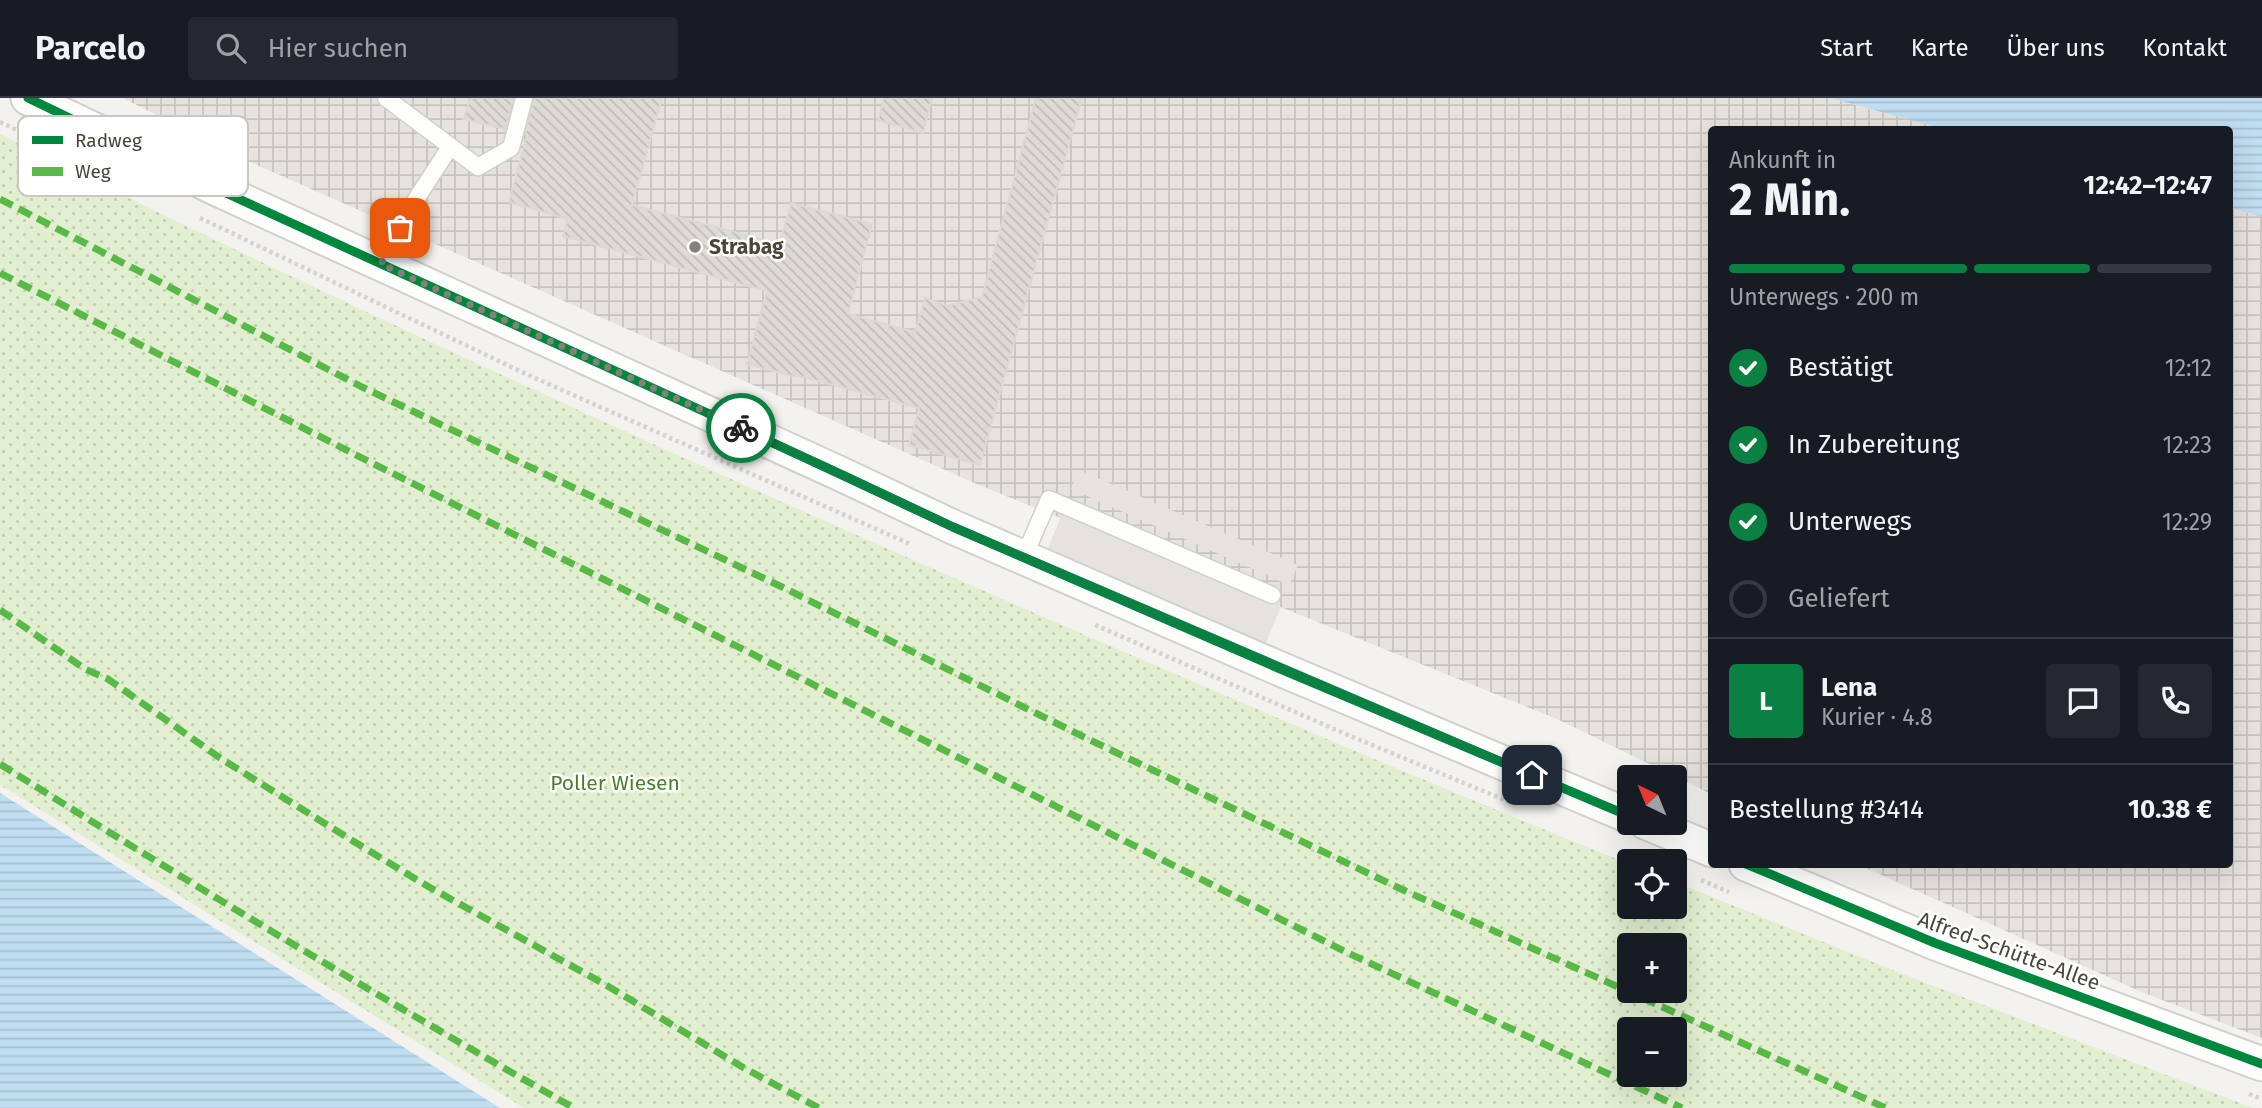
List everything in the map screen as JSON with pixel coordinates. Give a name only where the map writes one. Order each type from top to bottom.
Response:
[{"type":"street","points":[[28,98],[65,116]]},
{"type":"street","points":[[232,196],[832,469],[953,527],[1617,811]]},
{"type":"street","points":[[1677,835],[1708,848]]},
{"type":"street","name":"Alfred-Schütte-Allee","points":[[1756,868],[1935,943],[2262,1064]]},
{"type":"lane","points":[[386,98],[478,167],[510,148],[524,98]]},
{"type":"lane","points":[[381,264],[409,210],[450,147]]},
{"type":"lane","points":[[1024,557],[1049,499],[1272,595]]},
{"type":"shaded area","points":[[123,98],[1830,98],[1932,126],[1708,126],[1708,793],[1687,782],[1687,765],[1651,765],[1557,719],[979,485],[248,161],[248,116],[158,116]]},
{"type":"shaded area","points":[[2233,209],[2262,217],[2262,1038],[2144,993],[1866,868],[2233,868]]},
{"type":"shaded area","points":[[731,437],[866,499],[863,505],[728,443]]},
{"type":"shaded area","points":[[1079,470],[1298,565],[1289,585],[1071,489]]},
{"type":"shaded area","points":[[1063,511],[1281,607],[1264,647],[1046,553]]},
{"type":"green space","name":"Poller Wiesen","points":[[0,134],[18,143],[18,196],[125,196],[345,302],[693,462],[1189,680],[1617,859],[1617,919],[1687,919],[1687,887],[1900,973],[2253,1108],[524,1108],[0,785]]},
{"type":"water","points":[[1830,98],[2262,98],[2262,217],[2233,209],[2233,126],[1932,126]]},
{"type":"water","points":[[0,793],[500,1108],[0,1108]]},
{"type":"building","points":[[470,98],[513,98],[505,129],[464,119]]},
{"type":"building","points":[[534,98],[662,98],[632,205],[780,244],[791,203],[872,224],[848,314],[915,332],[925,298],[947,306],[982,297],[1036,98],[1082,98],[980,465],[909,445],[919,408],[747,364],[767,291],[563,236],[568,219],[509,202]]},
{"type":"building","points":[[884,98],[932,98],[923,133],[878,120]]},
{"type":"marked path","points":[[0,199],[362,387],[780,586],[1088,739],[1399,888],[1886,1108]]},
{"type":"marked path","points":[[0,273],[364,459],[1348,953],[1682,1108]]},
{"type":"marked path","points":[[0,610],[85,669],[108,679],[220,758],[353,841],[429,887],[606,985],[744,1068],[819,1108]]},
{"type":"marked path","points":[[0,764],[285,939],[574,1108]]},
{"type":"cycle path","points":[[28,98],[65,116]]},
{"type":"cycle path","points":[[233,196],[953,527],[1617,811]]},
{"type":"cycle path","points":[[1756,868],[1935,943],[2262,1064]]},
{"type":"way so far","points":[[400,228],[381,264],[741,428]]},
{"type":"place","name":"Strabag","points":[[695,247]]},
{"type":"route","points":[[741,428],[953,527],[1532,775]]}]
